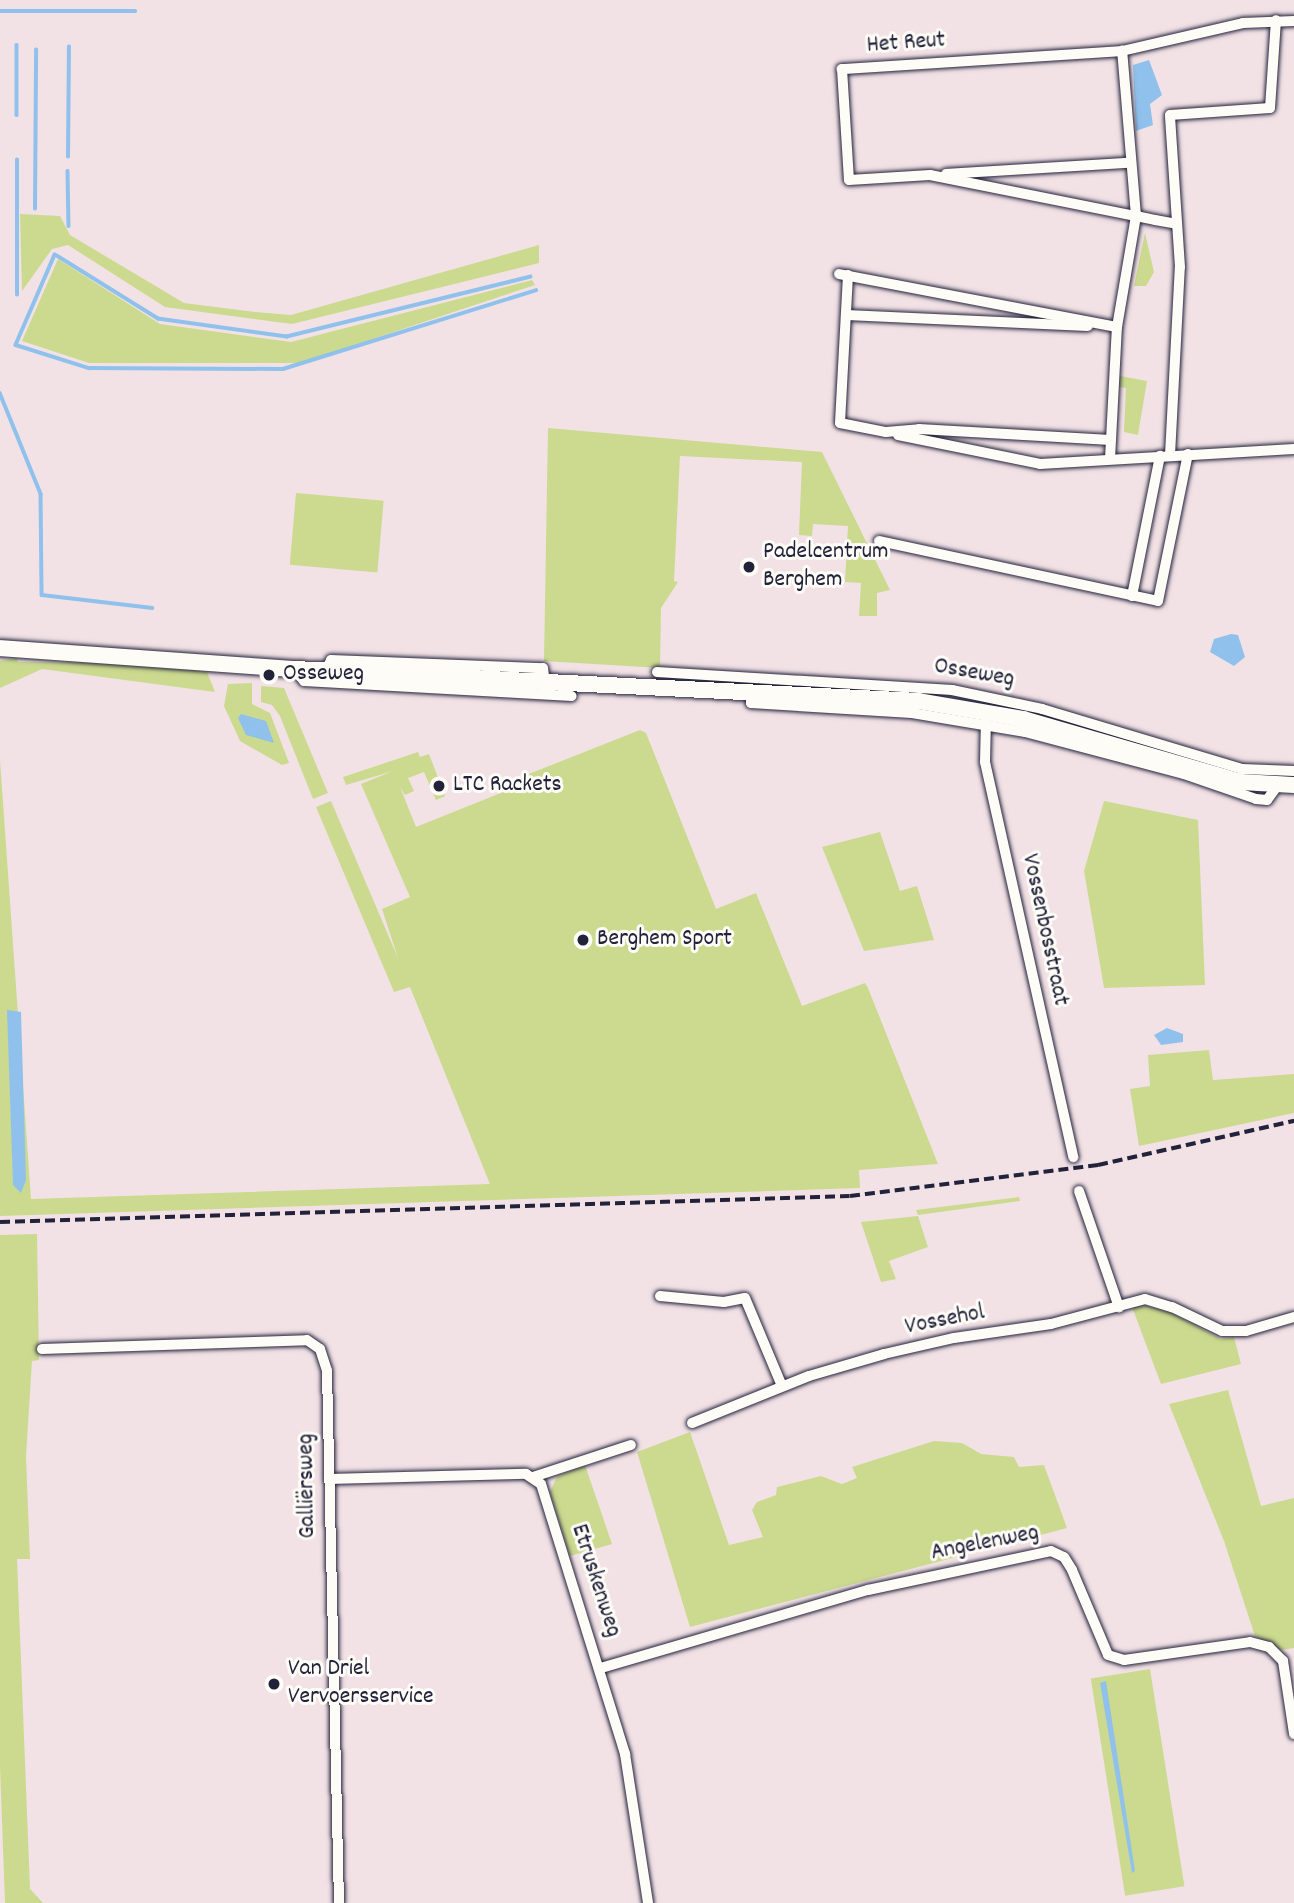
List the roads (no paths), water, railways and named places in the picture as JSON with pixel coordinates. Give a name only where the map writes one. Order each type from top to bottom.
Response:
[{"type":"street","points":[[1132,596],[1165,456],[1180,267],[1170,116],[1270,108],[1276,20]]},
{"type":"street","name":"Het Reut","points":[[1128,163],[849,180],[842,69],[1122,51],[1243,23],[1294,21]]},
{"type":"street","points":[[1110,459],[1117,327],[1136,216],[1128,163],[1122,51]]},
{"type":"street","name":"Het Reut","points":[[930,175],[1177,224]]},
{"type":"street","points":[[1099,326],[1069,316],[843,275],[846,315],[840,423],[1040,464],[1294,449]]},
{"type":"street","points":[[846,315],[1117,327]]},
{"type":"street","points":[[886,432],[919,429],[1111,440]]},
{"type":"street","points":[[879,541],[1158,601],[1188,454]]},
{"type":"street","name":"Osseweg","points":[[3,645],[295,669],[457,671],[545,686],[572,696]]},
{"type":"street","name":"Osseweg","points":[[295,669],[304,681],[545,686],[673,680],[957,691],[1042,709],[1277,786],[1294,785]]},
{"type":"street","name":"Osseweg","points":[[657,672],[673,680],[751,697],[828,701],[986,718],[1258,778],[1294,771]]},
{"type":"street","name":"Osseweg","points":[[986,718],[1151,765],[1256,799],[1267,800],[1277,786]]},
{"type":"street","name":"Vossenbosstraat","points":[[986,718],[985,762],[1073,1157]]},
{"type":"street","points":[[1079,1191],[1119,1307]]},
{"type":"street","points":[[660,1296],[724,1302],[745,1298],[782,1387]]},
{"type":"street","name":"Vossehol","points":[[692,1423],[782,1387],[884,1354],[1155,1300],[1222,1331],[1246,1331],[1294,1317]]},
{"type":"street","name":"Galliërsweg","points":[[42,1349],[307,1340],[320,1349],[327,1371],[339,1903]]},
{"type":"street","points":[[329,1479],[533,1477],[631,1445]]},
{"type":"street","name":"Etruskenweg","points":[[533,1477],[541,1484],[601,1668],[625,1754],[648,1903]]},
{"type":"street","name":"Angelenweg","points":[[601,1668],[868,1590],[1051,1551],[1064,1557],[1072,1570],[1108,1655],[1124,1660],[1250,1642],[1269,1647],[1283,1661],[1294,1734]]},
{"type":"water","points":[[1149,60],[1162,95],[1150,104],[1153,125],[1136,131],[1133,65]]},
{"type":"water","points":[[1231,634],[1238,635],[1245,657],[1234,666],[1210,652],[1214,639]]},
{"type":"water","points":[[241,714],[266,721],[274,743],[246,735],[238,718]]},
{"type":"water","points":[[7,1010],[21,1012],[26,1180],[21,1193],[13,1185]]},
{"type":"water","points":[[1167,1028],[1183,1034],[1183,1042],[1161,1045],[1154,1035]]},
{"type":"water","points":[[1106,1681],[1135,1871],[1132,1873],[1100,1683]]},
{"type":"waterway","points":[[0,11],[135,11]]},
{"type":"waterway","points":[[17,45],[17,115]]},
{"type":"waterway","points":[[68,157],[69,47]]},
{"type":"waterway","points":[[35,209],[36,50]]},
{"type":"waterway","points":[[17,160],[17,295]]},
{"type":"waterway","points":[[68,171],[69,226]]},
{"type":"waterway","points":[[531,277],[287,337],[158,319],[55,255],[16,345],[89,368],[283,369],[536,290]]},
{"type":"waterway","points":[[0,393],[41,494],[42,595],[152,608]]},
{"type":"railway","points":[[0,1222],[850,1196],[1098,1165],[1294,1121]]},
{"type":"place","name":"Padelcentrum Berghem","points":[[749,567]]},
{"type":"place","name":"Osseweg","points":[[269,675]]},
{"type":"place","name":"LTC Rackets","points":[[439,786]]},
{"type":"place","name":"Berghem Sport","points":[[583,940]]},
{"type":"place","name":"Van Driel Vervoersservice","points":[[274,1684]]}]
